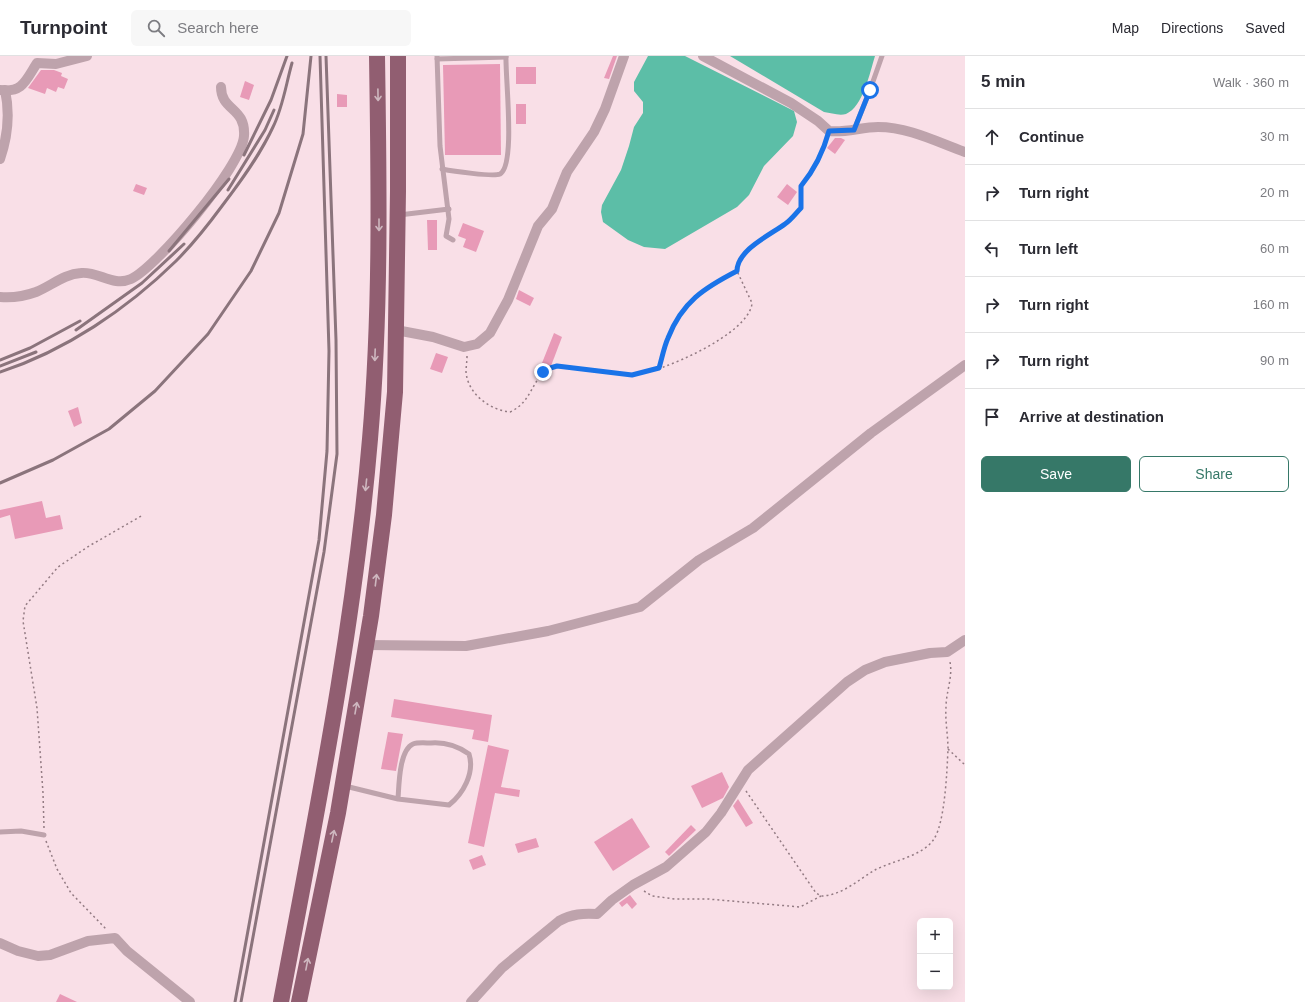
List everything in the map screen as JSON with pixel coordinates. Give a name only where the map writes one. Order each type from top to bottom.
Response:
[{"type":"highway","points":[[281,1002],[335,713],[350,623],[364,501],[373,406],[379,246],[377,56]]},
{"type":"highway","points":[[299,1002],[338,813],[366,645],[380,544],[395,392],[398,215],[398,56]]},
{"type":"street","points":[[0,159],[4,148],[8,117],[2,90],[15,90],[23,84],[37,63],[56,64],[87,56]]},
{"type":"street","points":[[396,330],[433,337],[464,347],[480,342],[490,333],[508,300],[538,226],[552,209],[563,179],[594,132],[605,109],[624,56]]},
{"type":"street","points":[[703,56],[791,103],[818,121],[829,131],[877,127],[895,128],[920,135],[965,152]]},
{"type":"street","points":[[0,297],[17,296],[36,292],[66,277],[80,273],[90,273],[120,282],[131,279],[152,262],[193,219],[219,187],[238,158],[244,138],[244,124],[239,114],[226,103],[221,95],[221,87]]},
{"type":"street","points":[[366,645],[466,646],[548,631],[640,607],[699,560],[753,528],[871,433],[965,366]]},
{"type":"street","points":[[471,1002],[502,968],[555,924],[568,917],[583,913],[597,914],[612,900],[633,885],[666,867],[706,832],[722,813],[748,770],[847,682],[865,670],[885,662],[911,656],[947,652],[965,640]]},
{"type":"street","points":[[0,943],[22,952],[38,956],[50,955],[88,941],[115,938],[127,950],[190,1002]]},
{"type":"lane","points":[[442,169],[492,176],[500,174],[505,169],[509,152],[506,56],[437,58],[440,146],[442,169],[449,209],[446,236],[453,240]]},
{"type":"lane","points":[[854,130],[882,56]]},
{"type":"lane","points":[[398,215],[449,209]]},
{"type":"lane","points":[[342,786],[398,799],[449,805],[456,800],[465,786],[470,768],[469,754],[461,748],[437,742],[413,744],[407,749],[403,759],[398,799]]},
{"type":"lane","points":[[0,832],[21,831],[44,835]]},
{"type":"path","points":[[464,347],[467,358],[466,373],[469,383],[477,394],[493,409],[510,412],[524,403],[538,378],[547,369],[557,366],[632,375],[659,368],[717,343],[748,316],[752,303],[737,271],[737,264],[744,254],[772,231],[786,224],[801,208],[801,186],[821,157],[829,131]]},
{"type":"path","points":[[659,368],[671,331],[690,302],[710,285],[737,271]]},
{"type":"path","points":[[115,938],[71,893],[57,869],[44,835],[44,793],[37,708],[23,621],[24,610],[31,598],[58,567],[89,546],[143,515]]},
{"type":"path","points":[[633,885],[652,896],[675,899],[708,899],[800,907],[821,896],[838,893],[877,869],[909,856],[927,846],[934,839],[942,816],[948,749],[946,707],[951,668],[947,652]]},
{"type":"path","points":[[948,749],[965,765]]},
{"type":"path","points":[[741,783],[816,893],[821,896]]},
{"type":"shaded area","points":[[648,56],[685,56],[794,111],[797,122],[793,136],[764,166],[749,195],[737,207],[665,249],[644,247],[628,240],[603,222],[601,212],[602,205],[621,170],[634,127],[643,113],[643,102],[634,91],[634,82]]},
{"type":"shaded area","points":[[730,56],[875,56],[865,88],[857,104],[852,110],[841,115],[824,112]]},
{"type":"building","points":[[613,56],[617,56],[609,79],[604,78]]},
{"type":"building","points":[[500,64],[501,155],[445,155],[443,65]]},
{"type":"building","points":[[516,67],[536,67],[536,84],[516,84]]},
{"type":"building","points":[[41,70],[54,70],[62,73],[61,76],[68,79],[64,89],[58,87],[56,92],[47,88],[45,94],[28,88]]},
{"type":"building","points":[[245,81],[254,85],[249,100],[240,97]]},
{"type":"building","points":[[337,94],[347,95],[347,107],[337,107]]},
{"type":"building","points":[[516,104],[526,104],[526,124],[516,124]]},
{"type":"building","points":[[835,138],[845,140],[835,154],[827,148]]},
{"type":"building","points":[[136,184],[147,188],[144,195],[133,191]]},
{"type":"building","points":[[787,184],[797,192],[788,205],[777,197]]},
{"type":"building","points":[[427,220],[437,220],[437,250],[428,250]]},
{"type":"building","points":[[463,223],[484,231],[476,252],[463,247],[466,239],[458,236]]},
{"type":"building","points":[[519,290],[534,298],[530,306],[516,299]]},
{"type":"building","points":[[554,333],[562,337],[551,366],[542,363]]},
{"type":"building","points":[[436,353],[448,357],[442,373],[430,369]]},
{"type":"building","points":[[78,407],[82,423],[74,427],[68,411]]},
{"type":"building","points":[[42,501],[46,518],[60,515],[63,529],[15,539],[10,515],[0,518],[0,510]]},
{"type":"building","points":[[394,699],[492,715],[488,742],[472,739],[474,730],[391,717]]},
{"type":"building","points":[[388,732],[403,734],[396,771],[381,769]]},
{"type":"building","points":[[488,745],[509,750],[501,787],[520,790],[519,797],[495,793],[484,847],[468,843]]},
{"type":"building","points":[[722,772],[729,787],[723,798],[702,808],[691,786]]},
{"type":"building","points":[[738,799],[753,823],[746,827],[733,806]]},
{"type":"building","points":[[632,818],[650,847],[613,871],[594,842]]},
{"type":"building","points":[[691,825],[696,830],[669,856],[665,852]]},
{"type":"building","points":[[536,838],[539,847],[518,853],[515,844]]},
{"type":"building","points":[[482,855],[486,865],[473,870],[469,860]]},
{"type":"building","points":[[630,895],[637,904],[632,909],[627,903],[622,907],[619,903]]},
{"type":"building","points":[[60,994],[77,1002],[56,1002]]},
{"type":"railway","points":[[244,155],[271,100],[287,56]]},
{"type":"railway","points":[[0,483],[53,460],[109,429],[155,391],[208,334],[251,271],[279,213],[303,134],[311,56]]},
{"type":"railway","points":[[235,1002],[319,540],[327,451],[329,351],[320,56]]},
{"type":"railway","points":[[241,1002],[324,552],[337,454],[336,340],[326,56]]},
{"type":"railway","points":[[0,372],[48,353],[94,327],[137,296],[182,255],[229,197],[250,168],[262,148],[279,112],[292,63]]},
{"type":"railway","points":[[228,190],[265,130],[274,110]]},
{"type":"railway","points":[[169,251],[229,179]]},
{"type":"railway","points":[[76,330],[142,283],[184,244]]},
{"type":"railway","points":[[0,360],[30,348],[80,321]]},
{"type":"railway","points":[[0,366],[36,352]]},
{"type":"route","points":[[543,372],[557,366],[632,375],[659,368],[667,339],[682,312],[690,302],[710,285],[737,271],[737,264],[744,254],[772,231],[786,224],[801,208],[801,186],[821,157],[829,131],[854,130],[870,90]]}]
